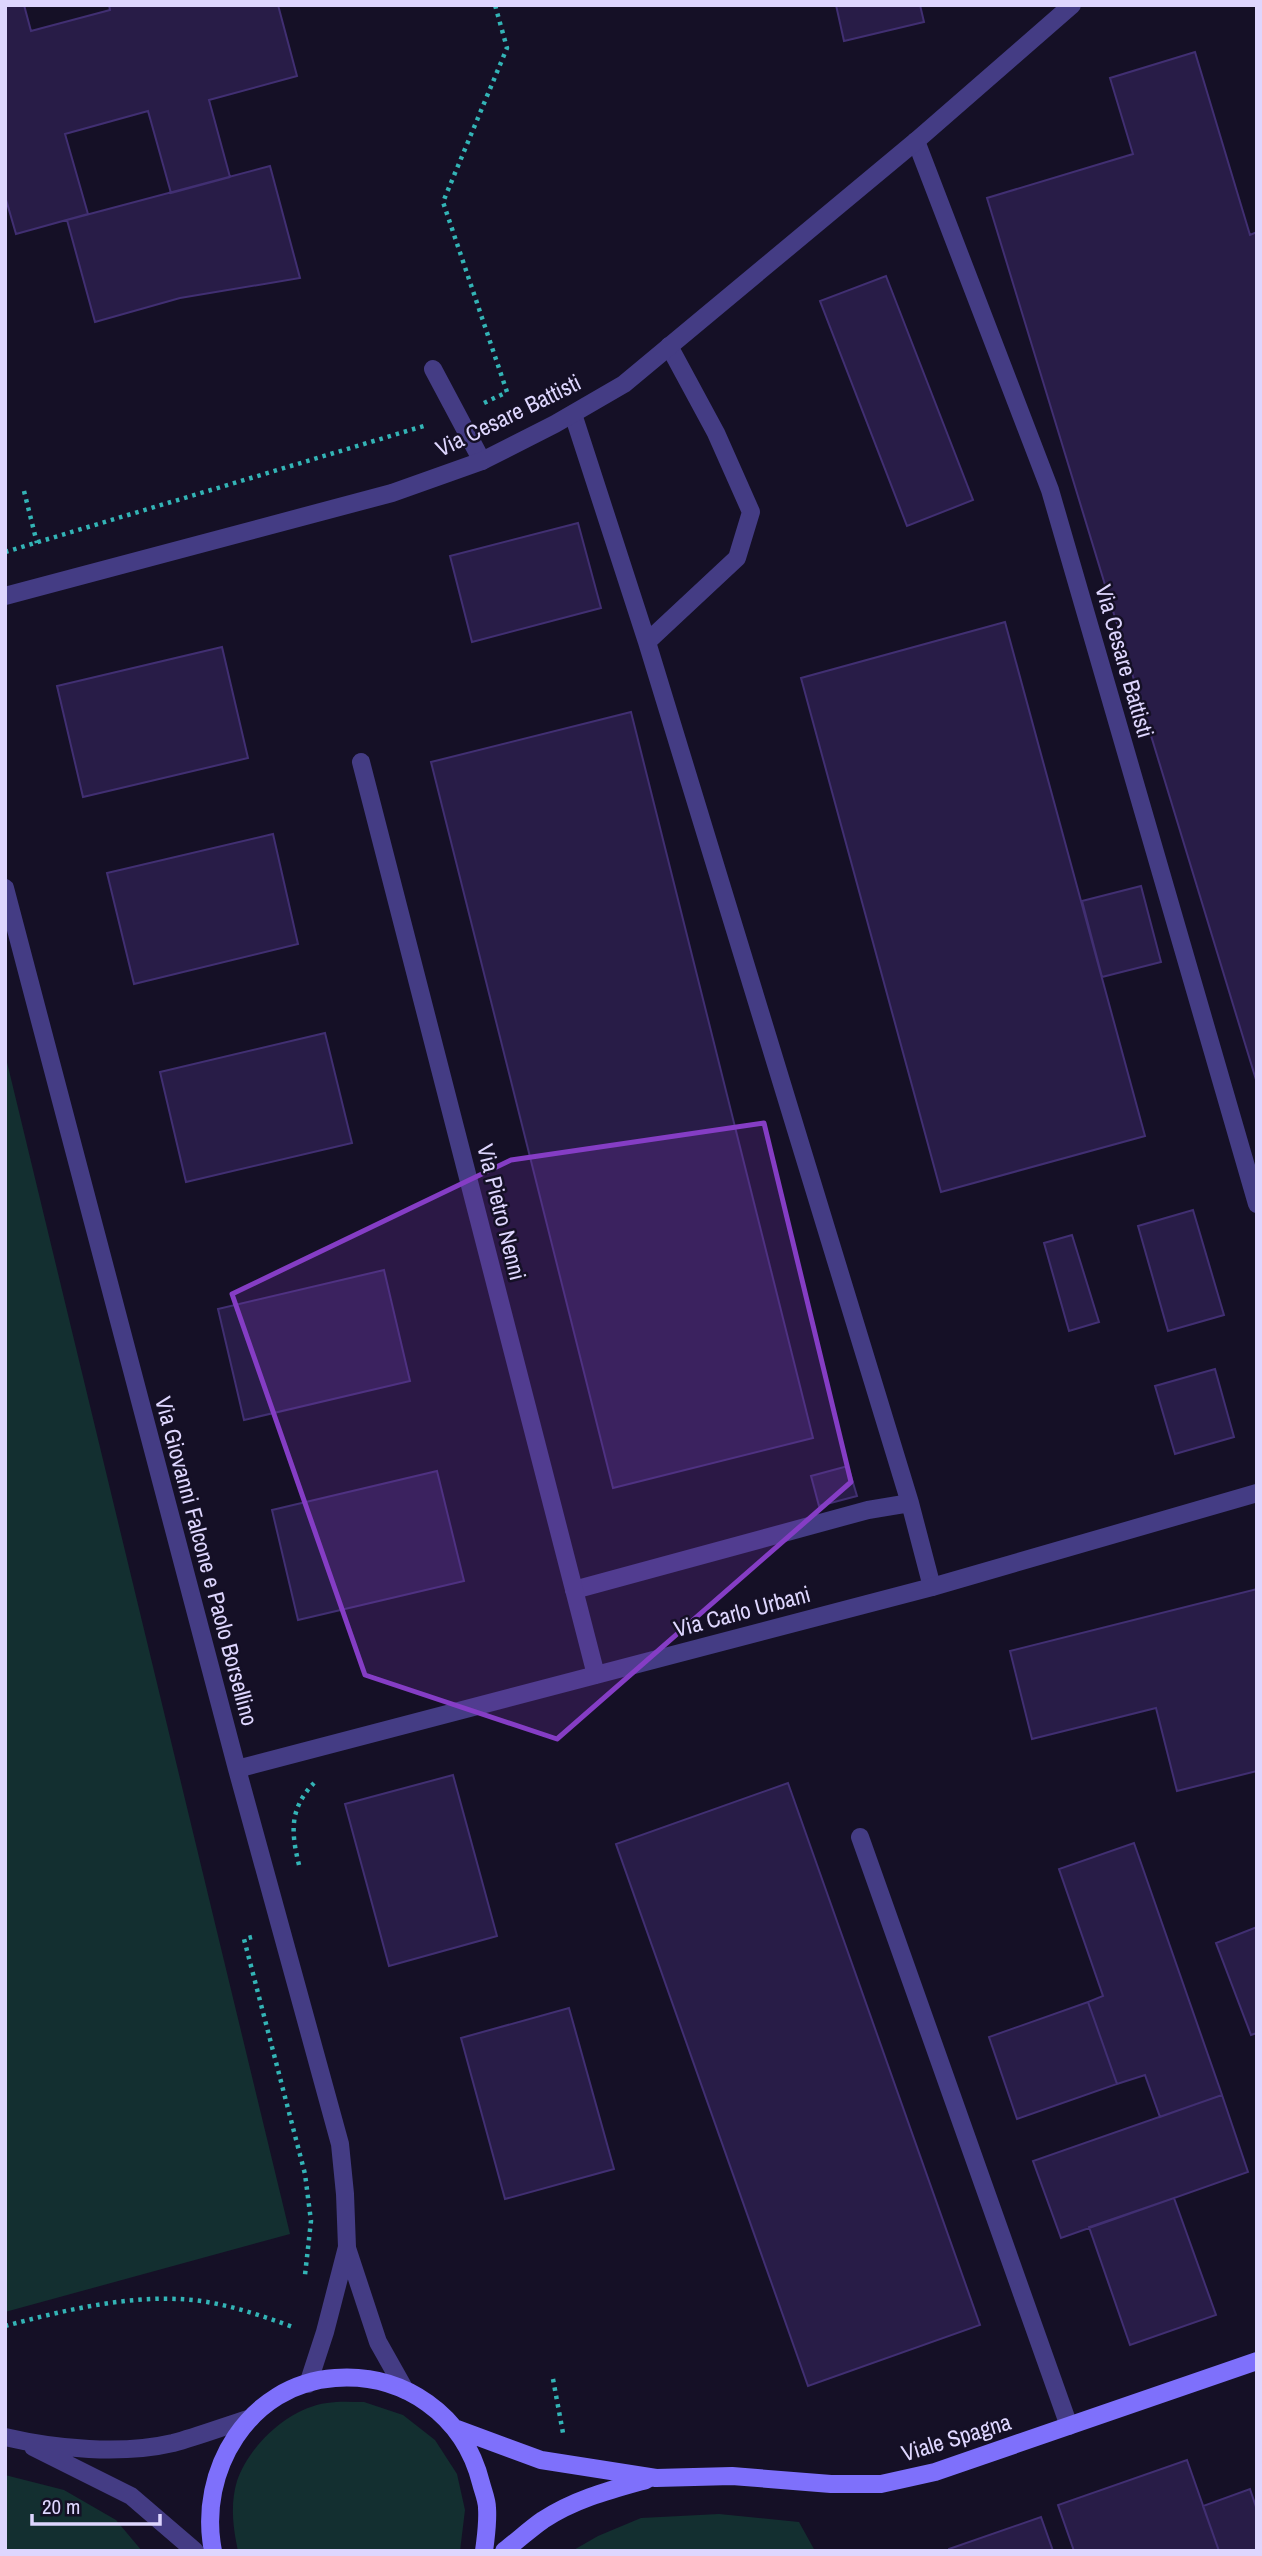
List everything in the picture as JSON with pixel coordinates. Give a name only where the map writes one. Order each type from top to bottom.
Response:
[{"type":"street","name":"Via Cesare Battisti","points":[[5,596],[392,493],[482,461],[573,414],[624,384],[916,141],[1072,5]]},
{"type":"street","name":"Via Cesare Battisti","points":[[916,141],[1050,490],[1257,1204]]},
{"type":"street","points":[[647,642],[737,558],[751,512],[716,433],[669,346]]},
{"type":"street","points":[[433,369],[482,461]]},
{"type":"street","points":[[573,414],[647,642],[910,1503],[932,1587]]},
{"type":"street","name":"Via Pietro Nenni","points":[[361,762],[596,1675]]},
{"type":"street","name":"Via Giovanni Falcone e Paolo Borsellino","points":[[5,888],[237,1769],[340,2144],[347,2247],[377,2342],[405,2389]]},
{"type":"street","name":"Via Carlo Urbani","points":[[237,1769],[932,1587],[1257,1493]]},
{"type":"street","points":[[574,1590],[868,1510],[910,1503]]},
{"type":"street","points":[[860,1837],[1069,2426]]},
{"type":"street","name":"Via Giovanni Falcone e Paolo Borsellino","points":[[308,2384],[325,2332],[347,2247]]},
{"type":"street","name":"Viale Spagna","points":[[457,2429],[541,2460],[656,2478],[732,2476],[831,2484],[881,2484],[935,2472],[1257,2361]]},
{"type":"street","points":[[213,2551],[209,2525],[212,2492],[221,2460],[234,2438],[251,2418],[277,2398],[308,2384],[332,2378],[359,2378],[405,2389],[433,2406],[457,2429],[475,2460],[487,2507],[484,2551]]},
{"type":"street","points":[[5,2437],[24,2442],[113,2451],[172,2443],[251,2418]]},
{"type":"street","points":[[24,2442],[131,2496],[195,2551]]},
{"type":"street","name":"Viale Spagna","points":[[504,2551],[542,2521],[566,2507],[600,2492],[656,2478]]},
{"type":"path","points":[[5,552],[458,415],[507,392],[443,202],[508,48],[495,5]]},
{"type":"path","points":[[24,491],[37,543]]},
{"type":"path","points":[[5,2326],[91,2306],[146,2300],[192,2300],[241,2309],[293,2327]]},
{"type":"path","points":[[553,2379],[565,2442]]},
{"type":"highlighted area","points":[[764,1123],[851,1482],[557,1739],[365,1675],[232,1294],[511,1160]]},
{"type":"green space","points":[[5,1054],[290,2234],[5,2312]]},
{"type":"green space","points":[[332,2402],[364,2402],[403,2415],[435,2440],[457,2474],[465,2510],[460,2551],[238,2551],[233,2516],[235,2490],[243,2468],[260,2442],[298,2412],[312,2406]]},
{"type":"green space","points":[[5,2475],[64,2490],[116,2520],[142,2551],[5,2551]]},
{"type":"green space","points":[[719,2514],[799,2522],[815,2551],[572,2551],[598,2536],[641,2518]]},
{"type":"building","points":[[5,5],[24,5],[31,31],[110,10],[109,5],[278,5],[297,76],[209,100],[230,177],[171,193],[148,111],[65,134],[88,214],[16,234],[5,196]]},
{"type":"building","points":[[836,5],[920,5],[924,22],[844,41]]},
{"type":"building","points":[[1195,52],[1250,235],[1257,232],[1257,1083],[987,198],[1133,154],[1110,78]]},
{"type":"building","points":[[270,166],[300,278],[180,298],[95,322],[67,220]]},
{"type":"building","points":[[886,276],[973,500],[907,526],[820,301]]},
{"type":"building","points":[[578,523],[601,608],[472,642],[450,556]]},
{"type":"building","points":[[1005,622],[1145,1136],[941,1192],[801,678]]},
{"type":"building","points":[[222,647],[248,758],[83,797],[57,686]]},
{"type":"building","points":[[631,712],[813,1438],[613,1488],[431,762]]},
{"type":"building","points":[[273,834],[298,944],[134,984],[107,873]]},
{"type":"building","points":[[1141,886],[1161,962],[1102,977],[1082,901]]},
{"type":"building","points":[[325,1033],[352,1143],[186,1182],[160,1072]]},
{"type":"building","points":[[1193,1210],[1224,1315],[1168,1331],[1138,1226]]},
{"type":"building","points":[[1072,1235],[1099,1322],[1069,1331],[1044,1243]]},
{"type":"building","points":[[384,1270],[410,1381],[244,1420],[218,1309]]},
{"type":"building","points":[[1215,1369],[1234,1437],[1175,1454],[1155,1386]]},
{"type":"building","points":[[848,1466],[857,1496],[819,1506],[811,1476]]},
{"type":"building","points":[[437,1471],[464,1581],[298,1620],[272,1510]]},
{"type":"building","points":[[1257,1589],[1257,1771],[1177,1791],[1156,1708],[1032,1739],[1010,1651]]},
{"type":"building","points":[[453,1775],[497,1936],[389,1966],[345,1804]]},
{"type":"building","points":[[788,1783],[980,2325],[808,2386],[616,1844]]},
{"type":"building","points":[[1134,1843],[1222,2095],[1160,2117],[1145,2075],[1117,2084],[1088,2002],[1103,1996],[1059,1869]]},
{"type":"building","points":[[1257,1927],[1257,2033],[1251,2035],[1216,1943]]},
{"type":"building","points":[[1088,2002],[1117,2084],[1017,2119],[989,2037]]},
{"type":"building","points":[[569,2008],[614,2169],[505,2199],[461,2038]]},
{"type":"building","points":[[1222,2095],[1248,2172],[1061,2238],[1033,2161]]},
{"type":"building","points":[[1174,2198],[1216,2315],[1130,2345],[1089,2227]]},
{"type":"building","points":[[1187,2460],[1219,2551],[1074,2551],[1058,2505]]},
{"type":"building","points":[[1250,2489],[1257,2510],[1257,2551],[1219,2551],[1203,2506]]},
{"type":"building","points":[[1041,2517],[1053,2551],[949,2551],[949,2549]]}]
